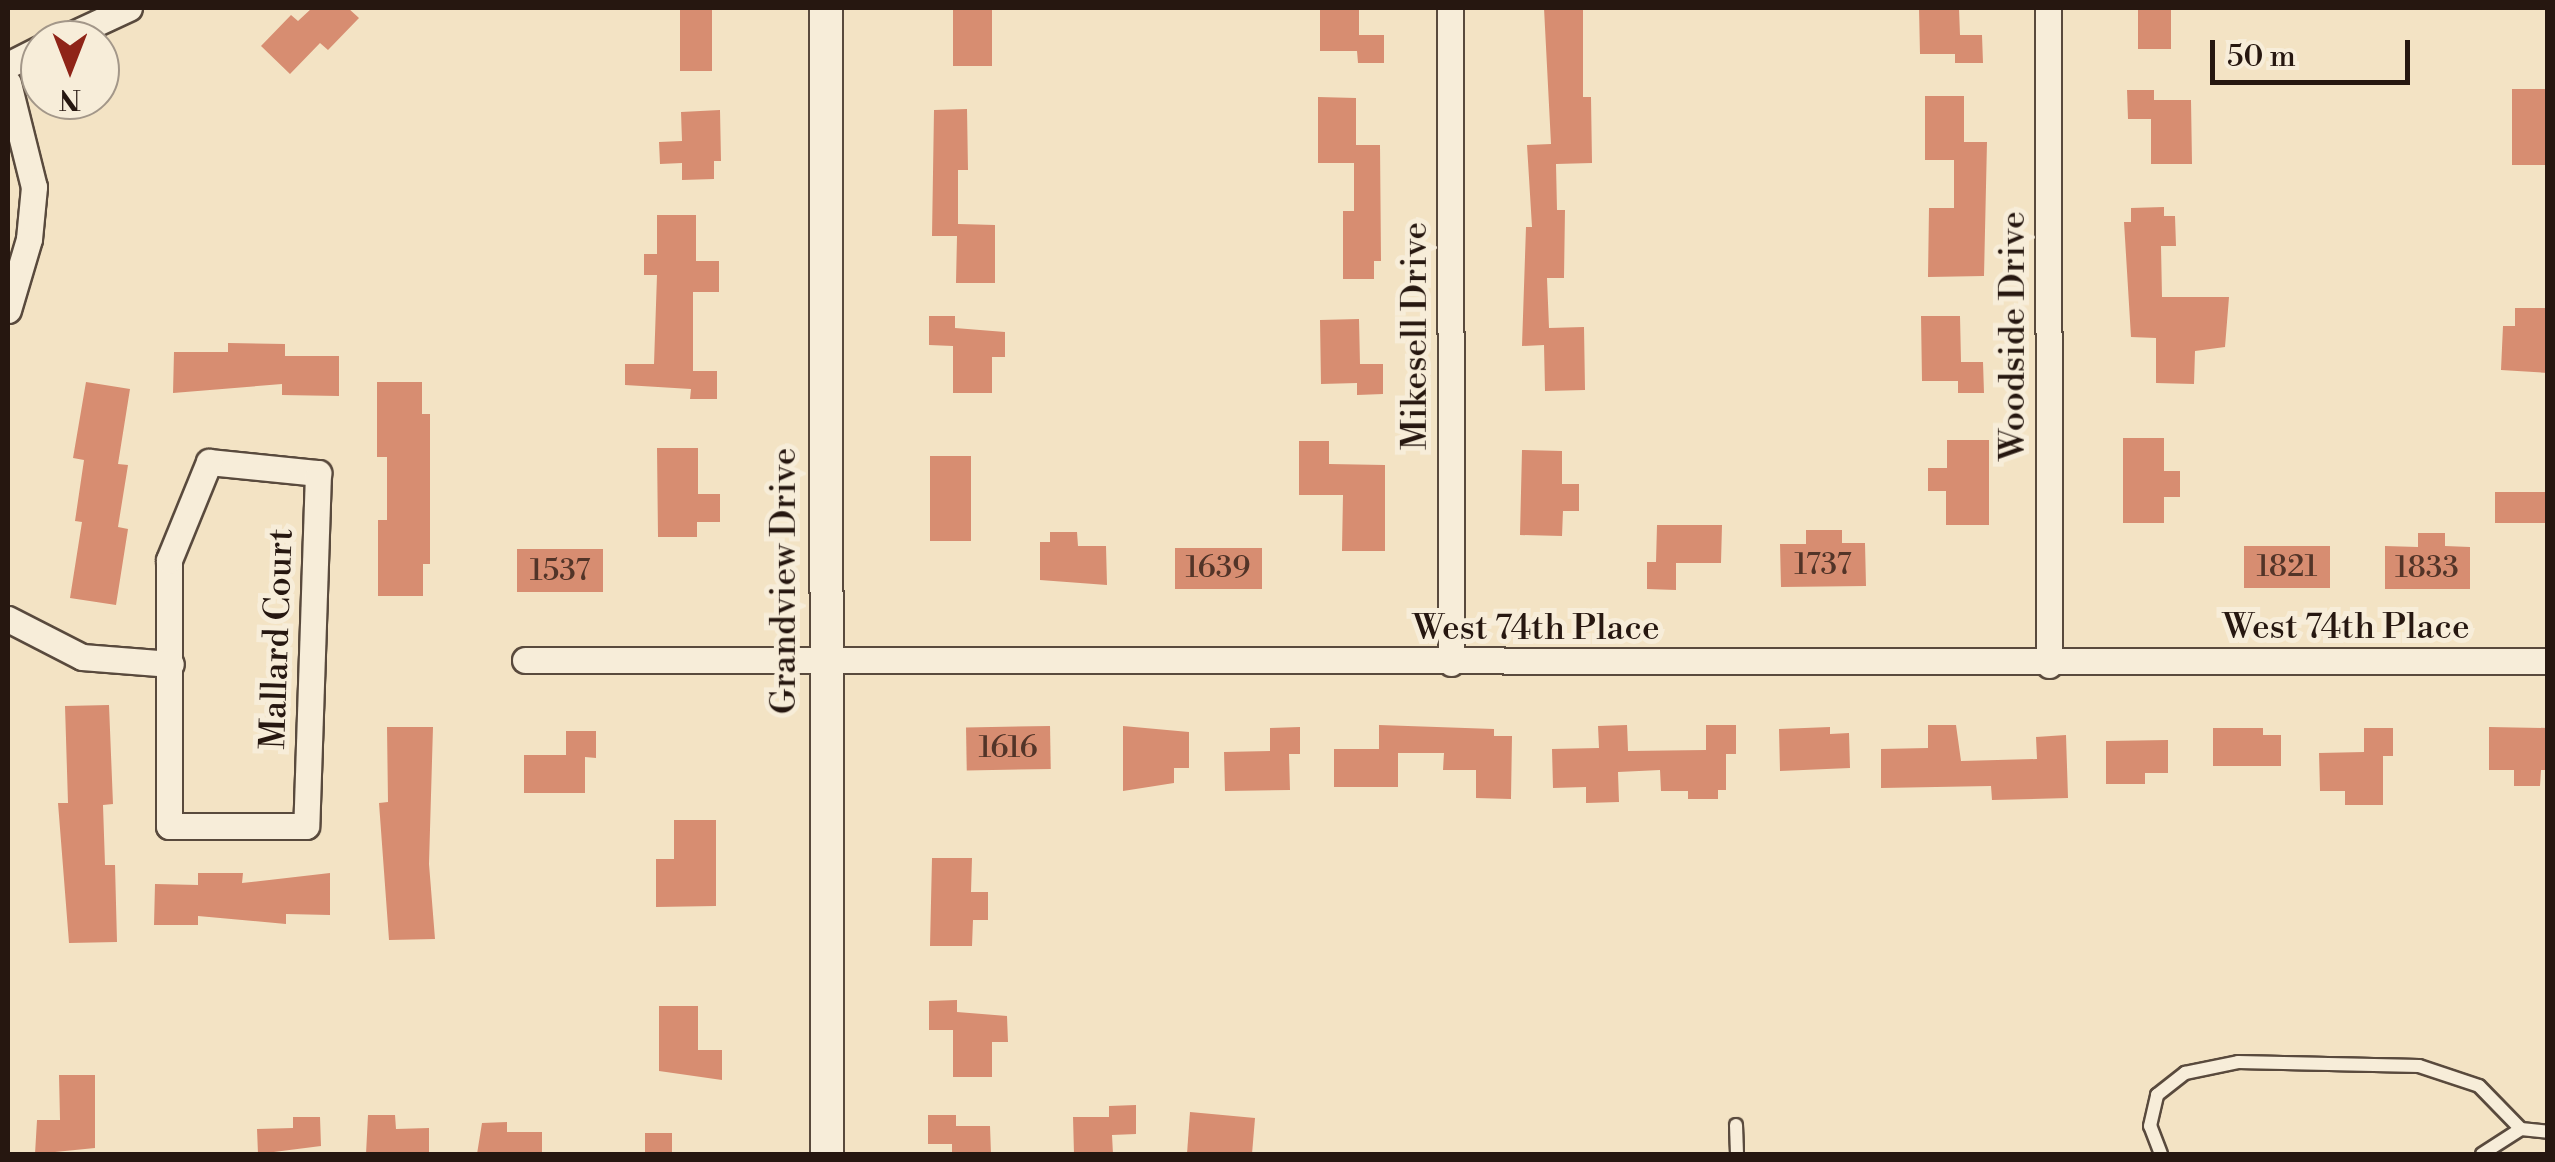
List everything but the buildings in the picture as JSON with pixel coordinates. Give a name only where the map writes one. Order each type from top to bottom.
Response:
[{"type":"street","points":[[104,20],[130,8]]},
{"type":"street","name":"Grandview Drive","points":[[826,8],[828,1154]]},
{"type":"street","name":"Mikesell Drive","points":[[1450,8],[1451,664]]},
{"type":"street","name":"Woodside Drive","points":[[2048,8],[2050,665]]},
{"type":"street","points":[[8,83],[34,188],[29,239],[8,310]]},
{"type":"street","name":"Mallard Court","points":[[209,462],[318,473],[306,826],[169,826],[170,664],[170,560],[209,462]]},
{"type":"street","points":[[8,619],[82,657],[170,664]]},
{"type":"street","name":"West 74th Place","points":[[525,660],[2050,665],[2548,661]]},
{"type":"lane","points":[[2162,1154],[2150,1126],[2157,1094],[2185,1073],[2238,1062],[2419,1066],[2479,1086],[2522,1129],[2548,1132]]},
{"type":"lane","points":[[1736,1125],[1736,1154]]},
{"type":"lane","points":[[2482,1154],[2522,1129]]}]
